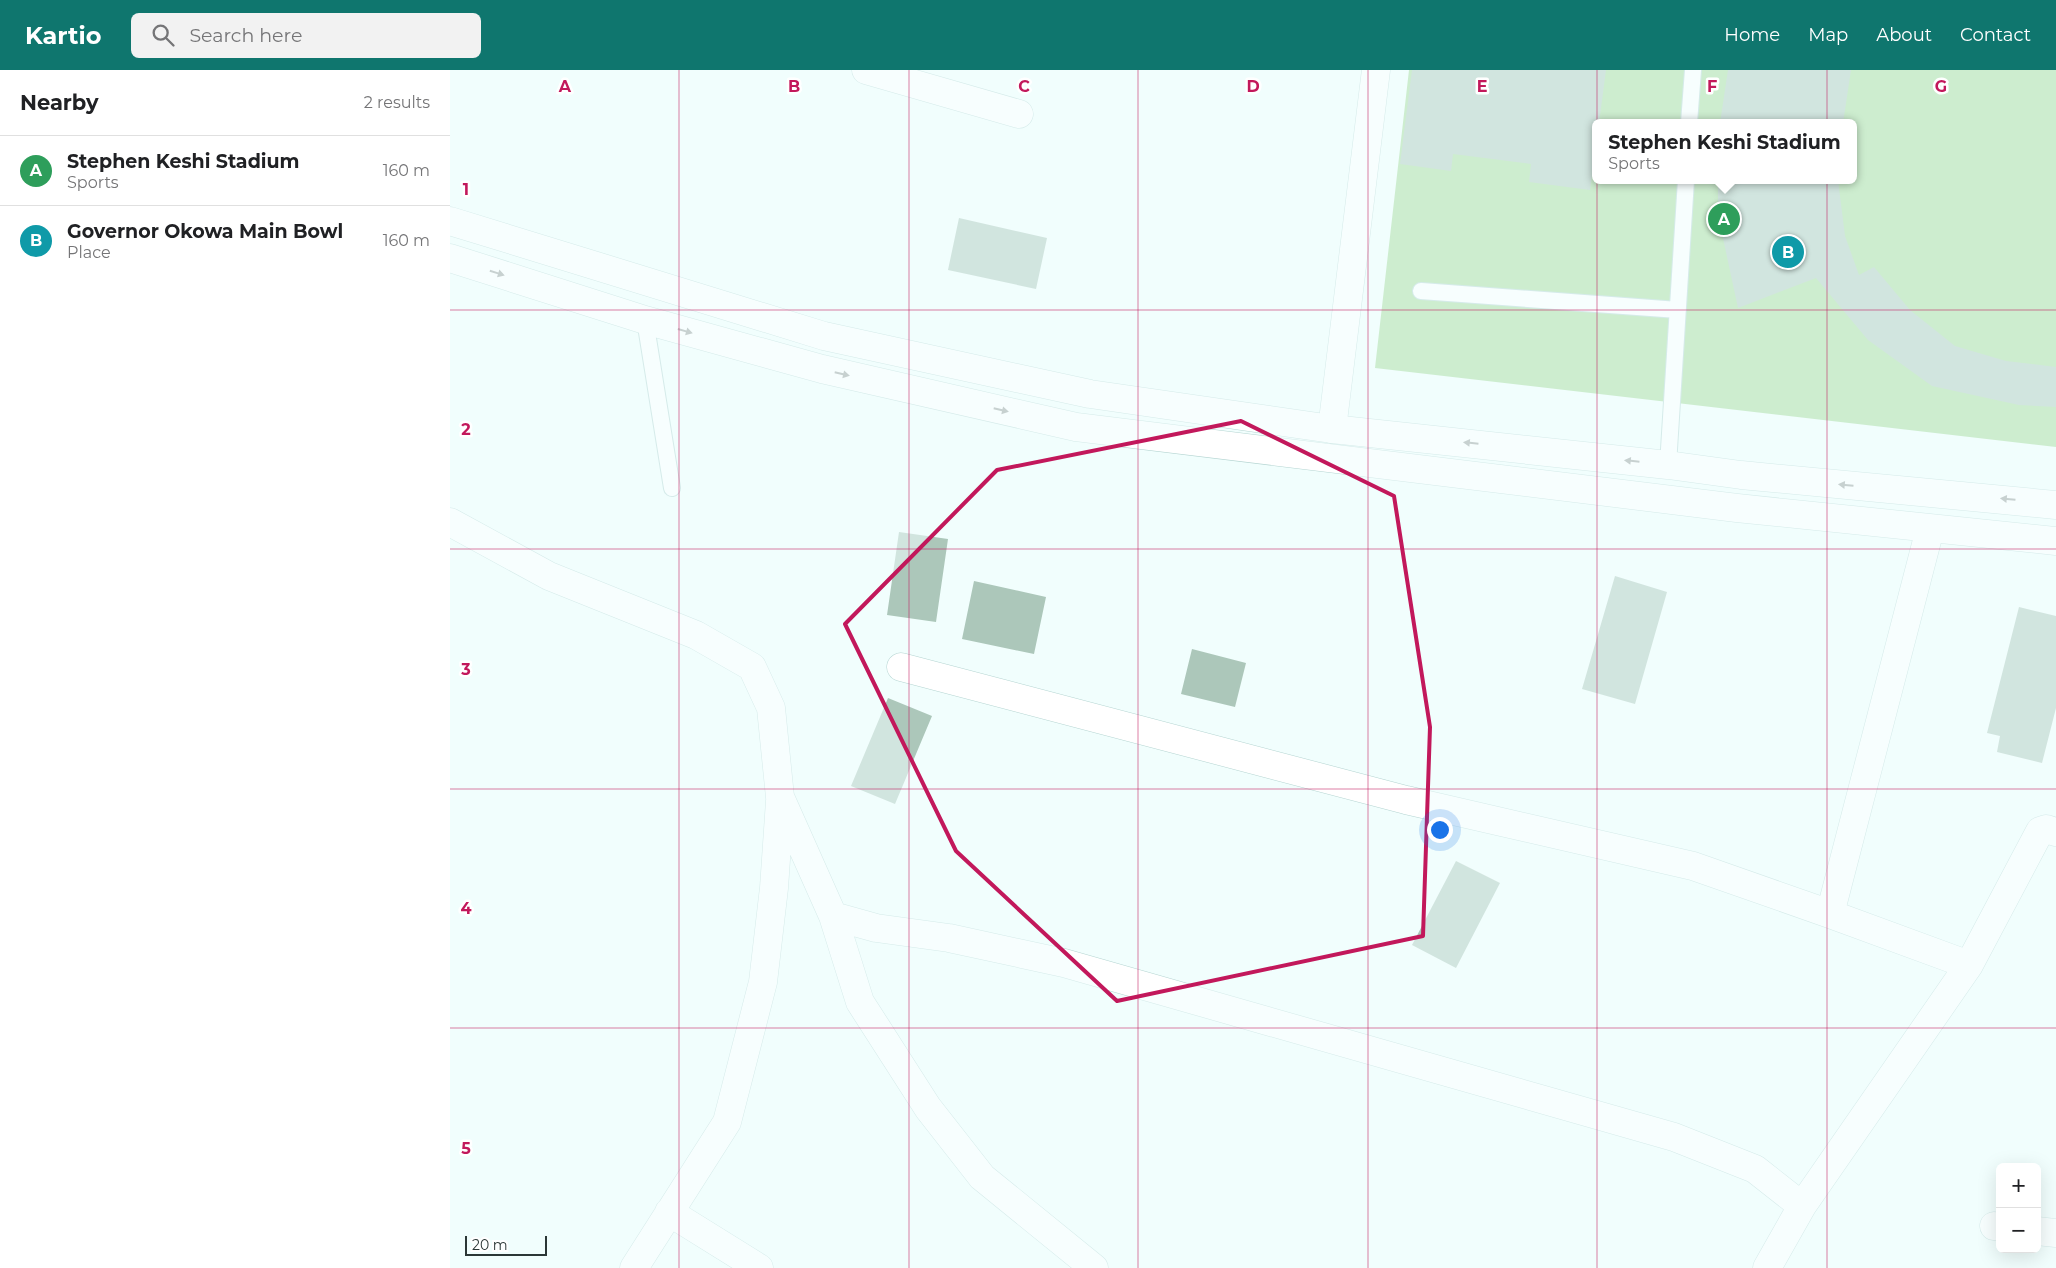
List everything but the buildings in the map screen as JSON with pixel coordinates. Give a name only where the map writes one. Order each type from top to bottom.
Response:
[{"type":"street","points":[[866,70],[1019,114]]},
{"type":"street","points":[[1332,429],[1376,70]]},
{"type":"street","points":[[450,221],[824,336],[1090,394],[1332,429],[1668,465],[1741,475],[2056,505]]},
{"type":"street","points":[[450,258],[645,320],[822,369],[1076,427],[1737,508],[2056,541]]},
{"type":"street","points":[[1737,508],[1741,475]]},
{"type":"street","points":[[450,522],[549,576],[696,635],[752,667],[771,708],[780,797],[774,888],[763,982],[727,1122],[634,1268]]},
{"type":"street","points":[[1830,914],[1930,528]]},
{"type":"street","points":[[901,667],[1406,800],[1693,866],[1970,965]]},
{"type":"street","points":[[780,797],[833,916],[860,1002],[928,1108],[982,1177],[1094,1268]]},
{"type":"street","points":[[1766,1268],[1802,1206],[1970,965],[2040,831],[2056,832]]},
{"type":"street","points":[[833,916],[876,928],[949,938],[1064,963],[1674,1137],[1755,1169],[1802,1206]]},
{"type":"street","points":[[669,1212],[759,1268]]},
{"type":"street","points":[[2041,1231],[2056,1233]]},
{"type":"lane","points":[[1689,119],[1692,70]]},
{"type":"lane","points":[[1668,465],[1686,184]]},
{"type":"lane","points":[[1421,291],[1678,310]]},
{"type":"lane","points":[[645,320],[672,488]]},
{"type":"highlighted area","points":[[1241,421],[1394,496],[1430,727],[1423,936],[1117,1001],[956,851],[845,624],[997,470]]},
{"type":"green space","points":[[1409,70],[2056,70],[2056,447],[1375,368]]},
{"type":"place","name":"Stephen Keshi Stadium","points":[[1724,219]]},
{"type":"place","name":"Governor Okowa Main Bowl","points":[[1788,252]]}]
